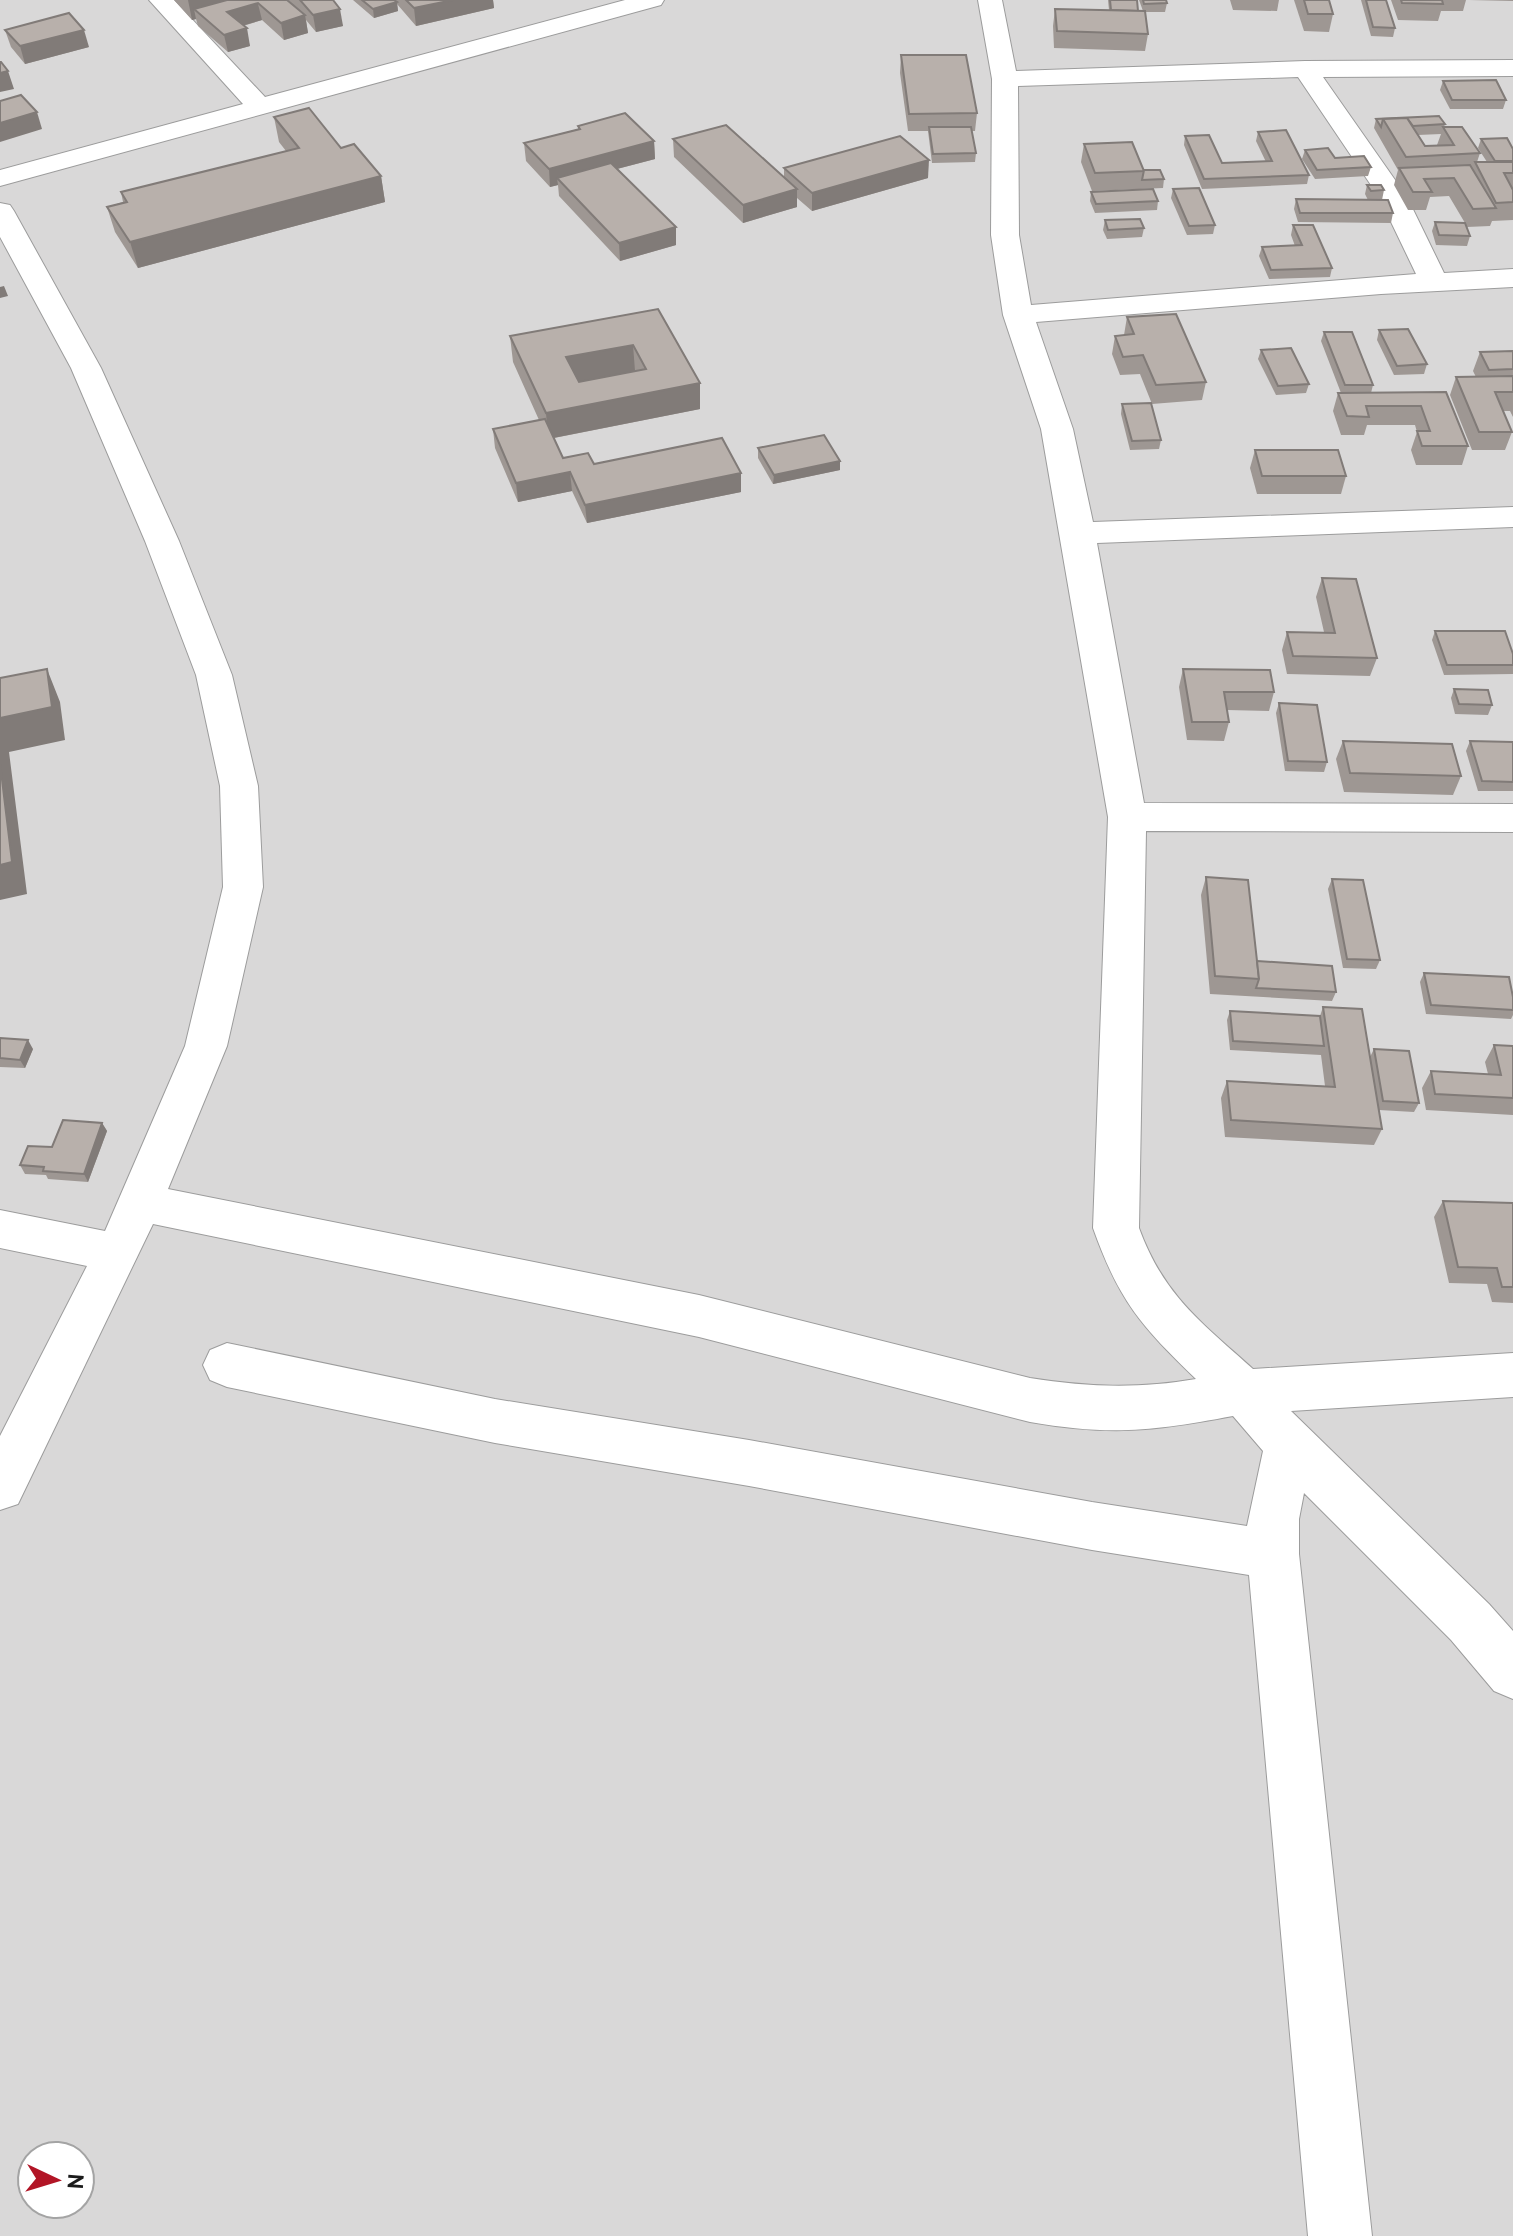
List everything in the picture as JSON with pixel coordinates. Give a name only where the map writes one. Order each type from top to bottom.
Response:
[{"type":"street","points":[[161,0],[259,106]]},
{"type":"street","points":[[0,178],[652,0]]},
{"type":"street","points":[[990,0],[1005,79],[1005,235],[1018,315],[1057,429],[1127,817],[1116,1228],[1132,1272],[1164,1318],[1243,1392],[1289,1445],[1470,1622],[1513,1672]]},
{"type":"street","points":[[1005,79],[1305,69],[1505,68],[1513,95]]},
{"type":"street","points":[[1305,69],[1363,149],[1393,197],[1434,282]]},
{"type":"street","points":[[0,211],[86,368],[162,541],[214,675],[239,786],[243,887],[206,1046],[142,1203],[0,1487]]},
{"type":"street","points":[[1018,315],[1513,278]]},
{"type":"street","points":[[1078,533],[1513,517]]},
{"type":"street","points":[[1127,817],[1513,818]]},
{"type":"street","points":[[142,1203],[699,1316],[1056,1404],[1095,1409],[1158,1408],[1243,1392],[1513,1375]]},
{"type":"street","points":[[0,1229],[118,1253]]},
{"type":"street","points":[[227,1365],[495,1421],[749,1463],[1092,1526],[1273,1554]]},
{"type":"street","points":[[1289,1445],[1273,1519],[1273,1554],[1340,2236]]},
{"type":"shaded area","points":[[0,0],[1513,0],[1513,2236],[0,2236]]},
{"type":"building","points":[[227,0],[287,0],[305,15],[281,23],[258,3],[227,12],[247,28],[224,35],[194,9]]},
{"type":"building","points":[[300,0],[333,0],[340,9],[313,15]]},
{"type":"building","points":[[362,0],[394,0],[397,2],[373,9]]},
{"type":"building","points":[[406,0],[453,0],[414,8]]},
{"type":"building","points":[[1110,0],[1137,0],[1138,11],[1111,10]]},
{"type":"building","points":[[1143,0],[1166,0],[1167,3],[1144,4]]},
{"type":"building","points":[[1304,0],[1329,0],[1333,14],[1308,14]]},
{"type":"building","points":[[1366,0],[1386,0],[1395,28],[1373,27]]},
{"type":"building","points":[[1401,0],[1442,0],[1443,4],[1402,3]]},
{"type":"building","points":[[1055,9],[1145,11],[1148,34],[1057,31]]},
{"type":"building","points":[[69,13],[84,30],[20,46],[5,30]]},
{"type":"building","points":[[901,55],[966,55],[977,113],[909,114]]},
{"type":"building","points":[[1,62],[8,71],[0,73]]},
{"type":"building","points":[[1496,80],[1506,100],[1452,100],[1443,81]]},
{"type":"building","points":[[21,95],[37,112],[0,123],[0,101]]},
{"type":"building","points":[[309,108],[341,148],[354,144],[381,176],[130,242],[107,207],[127,202],[121,192],[299,148],[274,117]]},
{"type":"building","points":[[625,113],[654,141],[549,169],[524,143],[580,129],[578,126]]},
{"type":"building","points":[[1439,116],[1445,124],[1413,126],[1407,118],[1383,119],[1381,127],[1376,119]]},
{"type":"building","points":[[1407,118],[1425,146],[1454,145],[1443,127],[1462,127],[1480,153],[1406,157],[1383,119]]},
{"type":"building","points":[[726,125],[797,189],[743,205],[673,139]]},
{"type":"building","points":[[929,127],[971,127],[976,153],[933,154]]},
{"type":"building","points":[[1286,130],[1309,175],[1204,179],[1185,136],[1209,135],[1222,163],[1272,161],[1258,132]]},
{"type":"building","points":[[900,136],[929,160],[812,193],[784,168]]},
{"type":"building","points":[[1507,138],[1513,149],[1513,161],[1495,161],[1481,139]]},
{"type":"building","points":[[1132,142],[1144,171],[1095,173],[1084,144]]},
{"type":"building","points":[[1328,148],[1335,158],[1364,156],[1371,167],[1317,170],[1305,150]]},
{"type":"building","points":[[1475,162],[1513,162],[1513,173],[1504,173],[1513,190],[1513,202],[1496,203]]},
{"type":"building","points":[[611,163],[676,227],[619,243],[557,178]]},
{"type":"building","points":[[1470,165],[1496,208],[1473,209],[1454,178],[1424,179],[1432,192],[1413,192],[1399,168]]},
{"type":"building","points":[[1144,170],[1160,170],[1164,179],[1142,180]]},
{"type":"building","points":[[1367,185],[1381,185],[1384,190],[1371,191]]},
{"type":"building","points":[[1199,188],[1215,225],[1189,226],[1173,189]]},
{"type":"building","points":[[1153,189],[1158,201],[1096,204],[1091,192]]},
{"type":"building","points":[[1296,199],[1388,200],[1393,213],[1300,213]]},
{"type":"building","points":[[1140,219],[1144,228],[1108,230],[1105,220]]},
{"type":"building","points":[[1435,222],[1465,223],[1470,236],[1439,235]]},
{"type":"building","points":[[1293,225],[1313,225],[1332,268],[1271,270],[1262,247],[1302,245]]},
{"type":"building","points":[[658,309],[700,383],[546,413],[510,336]],"holes":[[[633,345],[646,369],[579,382],[566,357]]]},
{"type":"building","points":[[1176,314],[1206,382],[1156,385],[1143,355],[1123,357],[1115,336],[1134,334],[1127,317]]},
{"type":"building","points":[[1408,329],[1427,364],[1397,366],[1379,330]]},
{"type":"building","points":[[1324,332],[1352,332],[1373,385],[1345,385]]},
{"type":"building","points":[[1291,348],[1309,384],[1278,386],[1261,350]]},
{"type":"building","points":[[1513,351],[1513,369],[1489,370],[1480,352]]},
{"type":"building","points":[[1513,376],[1513,392],[1495,392],[1512,432],[1479,432],[1456,377]]},
{"type":"building","points":[[1446,392],[1468,446],[1422,446],[1417,431],[1430,431],[1421,406],[1366,406],[1369,417],[1347,416],[1338,393]]},
{"type":"building","points":[[1151,403],[1161,440],[1132,441],[1122,404]]},
{"type":"building","points":[[545,419],[563,458],[588,453],[594,464],[722,438],[741,473],[585,505],[570,472],[516,483],[493,429]]},
{"type":"building","points":[[824,435],[840,461],[774,475],[758,448]]},
{"type":"building","points":[[1255,450],[1338,450],[1346,476],[1262,476]]},
{"type":"building","points":[[1322,578],[1356,579],[1377,658],[1293,656],[1287,632],[1335,633]]},
{"type":"building","points":[[1435,631],[1505,631],[1513,654],[1513,665],[1447,665]]},
{"type":"building","points":[[47,669],[52,707],[0,718],[0,678]]},
{"type":"building","points":[[1183,669],[1270,670],[1274,692],[1224,692],[1229,722],[1192,722]]},
{"type":"building","points":[[1454,689],[1488,690],[1492,705],[1459,704]]},
{"type":"building","points":[[1279,703],[1317,705],[1327,762],[1288,761]]},
{"type":"building","points":[[1343,741],[1452,744],[1461,776],[1350,773]]},
{"type":"building","points":[[1470,741],[1513,742],[1513,782],[1482,781]]},
{"type":"building","points":[[0,763],[12,862],[0,865]]},
{"type":"building","points":[[1206,877],[1248,880],[1259,979],[1215,976]]},
{"type":"building","points":[[1332,879],[1363,880],[1380,960],[1347,959]]},
{"type":"building","points":[[1257,961],[1332,966],[1336,992],[1256,988],[1259,979]]},
{"type":"building","points":[[1424,973],[1509,977],[1513,1010],[1431,1005]]},
{"type":"building","points":[[1323,1007],[1362,1009],[1382,1129],[1231,1120],[1227,1081],[1335,1087]]},
{"type":"building","points":[[1230,1011],[1320,1016],[1324,1046],[1233,1041]]},
{"type":"building","points":[[0,1038],[28,1040],[20,1060],[0,1058]]},
{"type":"building","points":[[1494,1045],[1513,1046],[1513,1098],[1435,1094],[1431,1071],[1501,1075]]},
{"type":"building","points":[[1374,1049],[1409,1051],[1419,1103],[1383,1101]]},
{"type":"building","points":[[63,1120],[102,1123],[84,1174],[43,1171],[44,1167],[20,1165],[28,1146],[52,1147]]},
{"type":"building","points":[[1443,1201],[1513,1203],[1513,1287],[1502,1287],[1497,1268],[1458,1267]]}]
